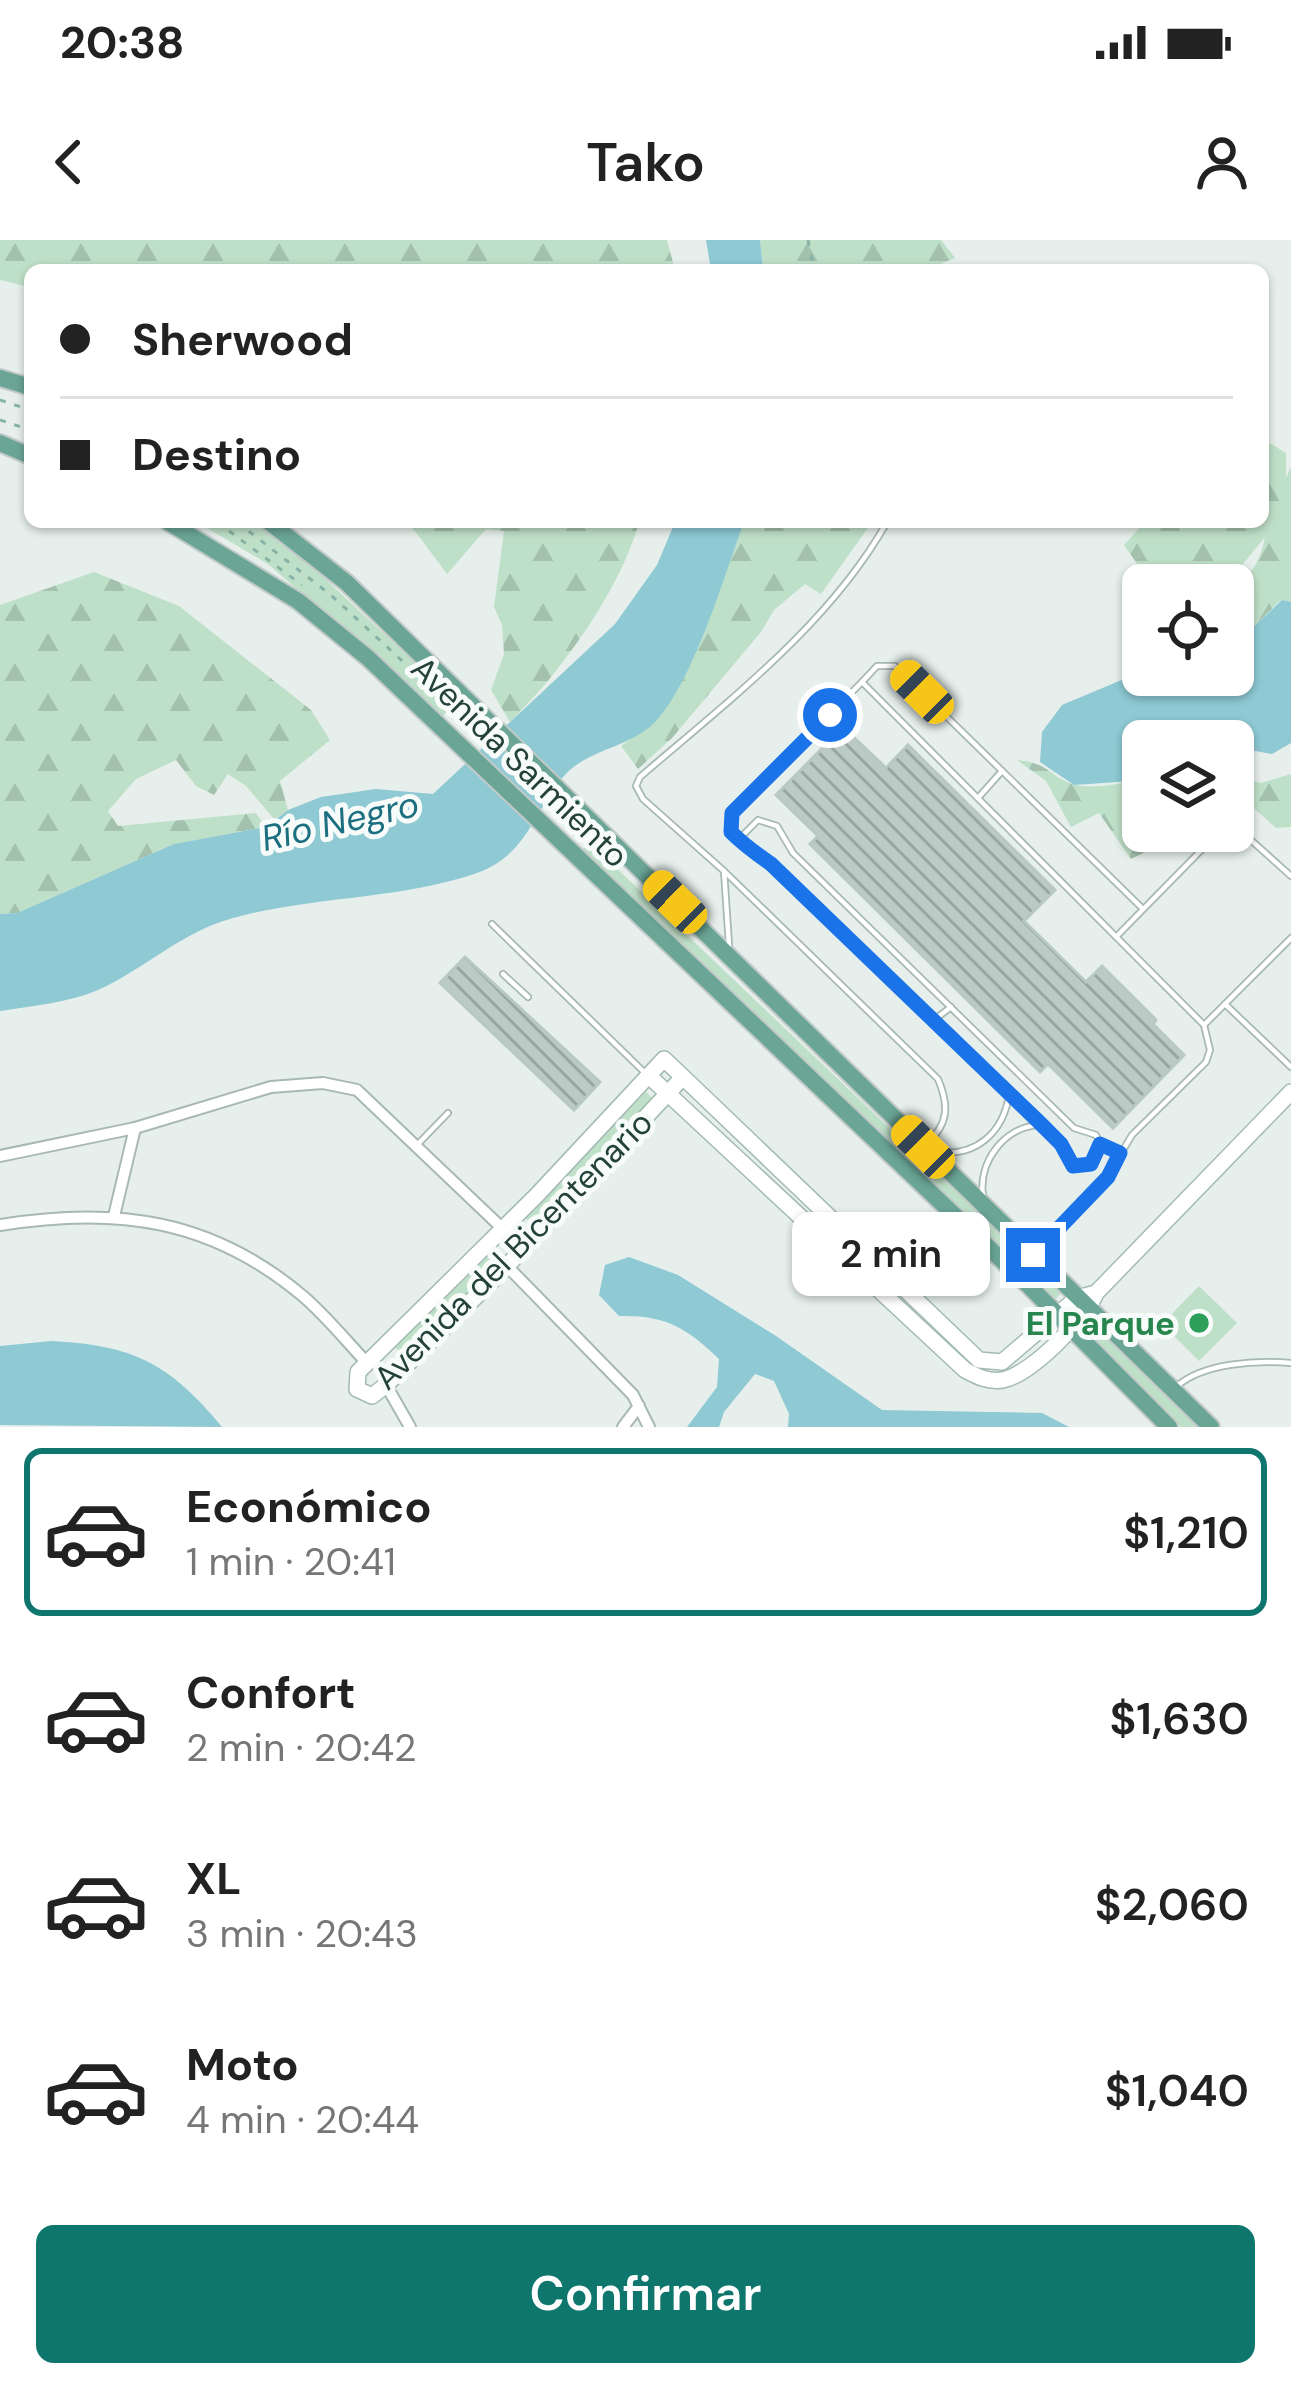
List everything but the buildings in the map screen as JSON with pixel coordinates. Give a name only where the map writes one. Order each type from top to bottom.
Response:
[{"type":"main road","name":"Avenida Sarmiento","points":[[178,528],[298,601],[368,658],[1169,1427]]},
{"type":"main road","name":"Avenida Sarmiento","points":[[277,528],[347,583],[458,702],[592,822],[1033,1255],[1088,1300],[1211,1427]]},
{"type":"street","name":"Avenida del Bicentenario","points":[[664,1058],[683,1077],[507,1266],[386,1385],[372,1396],[357,1389],[358,1372],[649,1076],[664,1058]]},
{"type":"street","points":[[649,1076],[965,1370],[984,1380],[1009,1379],[1020,1373],[1291,1092]]},
{"type":"street","points":[[683,1077],[979,1360],[1002,1362],[1064,1324]]},
{"type":"street","points":[[0,1156],[135,1128],[271,1087],[323,1083],[357,1090],[507,1224],[533,1238]]},
{"type":"street","points":[[114,1216],[135,1128]]},
{"type":"street","points":[[816,1228],[826,1213]]},
{"type":"street","points":[[0,1225],[55,1216],[114,1216],[177,1226],[219,1242],[306,1299],[386,1385],[410,1427]]},
{"type":"street","points":[[488,1244],[633,1395],[649,1427]]},
{"type":"street","points":[[623,1427],[639,1406]]},
{"type":"lane","points":[[884,528],[863,565],[759,673],[640,777],[636,786],[643,799],[938,1079],[947,1099],[946,1117],[925,1148]]},
{"type":"lane","points":[[1100,1144],[1091,1164],[1073,1166],[1061,1144],[1042,1125],[771,864],[731,832],[732,813],[877,666],[895,665],[1143,909]]},
{"type":"lane","points":[[862,682],[1204,1024],[1210,1050],[1206,1062],[1132,1135],[1108,1177],[1033,1255]]},
{"type":"lane","points":[[978,798],[1003,771]]},
{"type":"lane","points":[[741,837],[758,820],[777,826],[793,853],[1074,1128],[1096,1135],[1100,1144],[1120,1153]]},
{"type":"lane","points":[[1254,843],[1291,876]]},
{"type":"lane","points":[[1116,937],[1199,852]]},
{"type":"lane","points":[[724,872],[730,956]]},
{"type":"lane","points":[[492,924],[649,1076]]},
{"type":"lane","points":[[1204,1024],[1291,938]]},
{"type":"lane","points":[[503,974],[528,997]]},
{"type":"lane","points":[[1225,1004],[1291,1067]]},
{"type":"lane","points":[[934,1020],[951,1007]]},
{"type":"lane","points":[[925,1148],[961,1153],[982,1144],[1003,1118],[1009,1095]]},
{"type":"lane","points":[[417,1145],[448,1113]]},
{"type":"lane","points":[[985,1208],[981,1185],[990,1157],[1017,1130],[1042,1125]]},
{"type":"lane","points":[[1172,1390],[1189,1376],[1262,1360],[1291,1363]]},
{"type":"path","points":[[245,528],[458,702]]},
{"type":"green space","points":[[0,240],[667,240],[673,264],[24,264],[24,286],[0,280]]},
{"type":"green space","points":[[760,240],[941,240],[955,258],[940,264],[762,264]]},
{"type":"green space","points":[[1269,443],[1286,453],[1286,478],[1291,467],[1291,602],[1281,600],[1254,626],[1254,567],[1265,537],[1243,564],[1137,564],[1124,545],[1140,528],[1269,528]]},
{"type":"green space","points":[[207,528],[261,528],[322,576],[456,701],[443,716],[268,564]]},
{"type":"green space","points":[[412,528],[637,528],[618,575],[586,629],[549,680],[510,722],[491,690],[504,654],[502,625],[494,607],[504,531],[486,529],[447,574]]},
{"type":"green space","points":[[742,528],[868,528],[821,594],[805,584],[774,610],[672,738],[638,769],[621,746],[656,720],[693,659]]},
{"type":"green space","points":[[94,572],[179,606],[311,710],[330,740],[280,781],[288,810],[275,820],[246,786],[228,774],[214,795],[196,786],[176,760],[136,779],[108,811],[118,826],[256,813],[266,827],[174,844],[17,913],[0,914],[0,605]]},
{"type":"green space","points":[[1017,760],[1036,764],[1079,786],[1122,783],[1122,846],[1099,813],[1071,827],[1046,781]]},
{"type":"green space","points":[[1291,774],[1291,827],[1276,828],[1254,808],[1254,781]]},
{"type":"green space","points":[[589,842],[1062,1292],[1053,1302],[580,852]]},
{"type":"green space","points":[[646,1092],[654,1100],[533,1225],[525,1218]]},
{"type":"green space","points":[[487,1257],[496,1266],[404,1355],[395,1347]]},
{"type":"green space","name":"El Parque","points":[[1199,1286],[1237,1323],[1199,1361],[1162,1324]]},
{"type":"green space","points":[[1094,1321],[1205,1427],[1181,1427],[1082,1333]]},
{"type":"water","points":[[706,240],[760,240],[762,264],[710,264]]},
{"type":"water","name":"Río Negro","points":[[672,528],[742,528],[707,626],[670,703],[646,730],[584,760],[563,777],[517,846],[491,867],[385,894],[233,918],[197,932],[98,990],[0,1011],[0,914],[17,913],[174,844],[266,827],[288,810],[321,797],[376,789],[433,794],[615,624],[657,565]]},
{"type":"water","points":[[1282,600],[1291,602],[1291,743],[1272,754],[1254,751],[1254,720],[1122,720],[1122,782],[1074,785],[1040,762],[1042,732],[1062,705],[1122,680],[1122,696],[1254,696],[1254,626]]},
{"type":"water","points":[[629,1257],[678,1275],[882,1410],[1042,1413],[1069,1427],[788,1427],[789,1414],[774,1381],[755,1374],[724,1412],[719,1427],[687,1427],[717,1387],[719,1359],[674,1325],[619,1316],[599,1295],[605,1265]]},
{"type":"water","points":[[51,1341],[105,1347],[147,1362],[184,1387],[222,1427],[0,1425],[0,1346]]},
{"type":"place","name":"El Parque","points":[[1199,1323]]},
{"type":"route","points":[[830,715],[732,813],[731,832],[771,864],[1042,1125],[1061,1144],[1073,1166],[1091,1164],[1100,1144],[1120,1153],[1108,1177],[1033,1255]]}]
